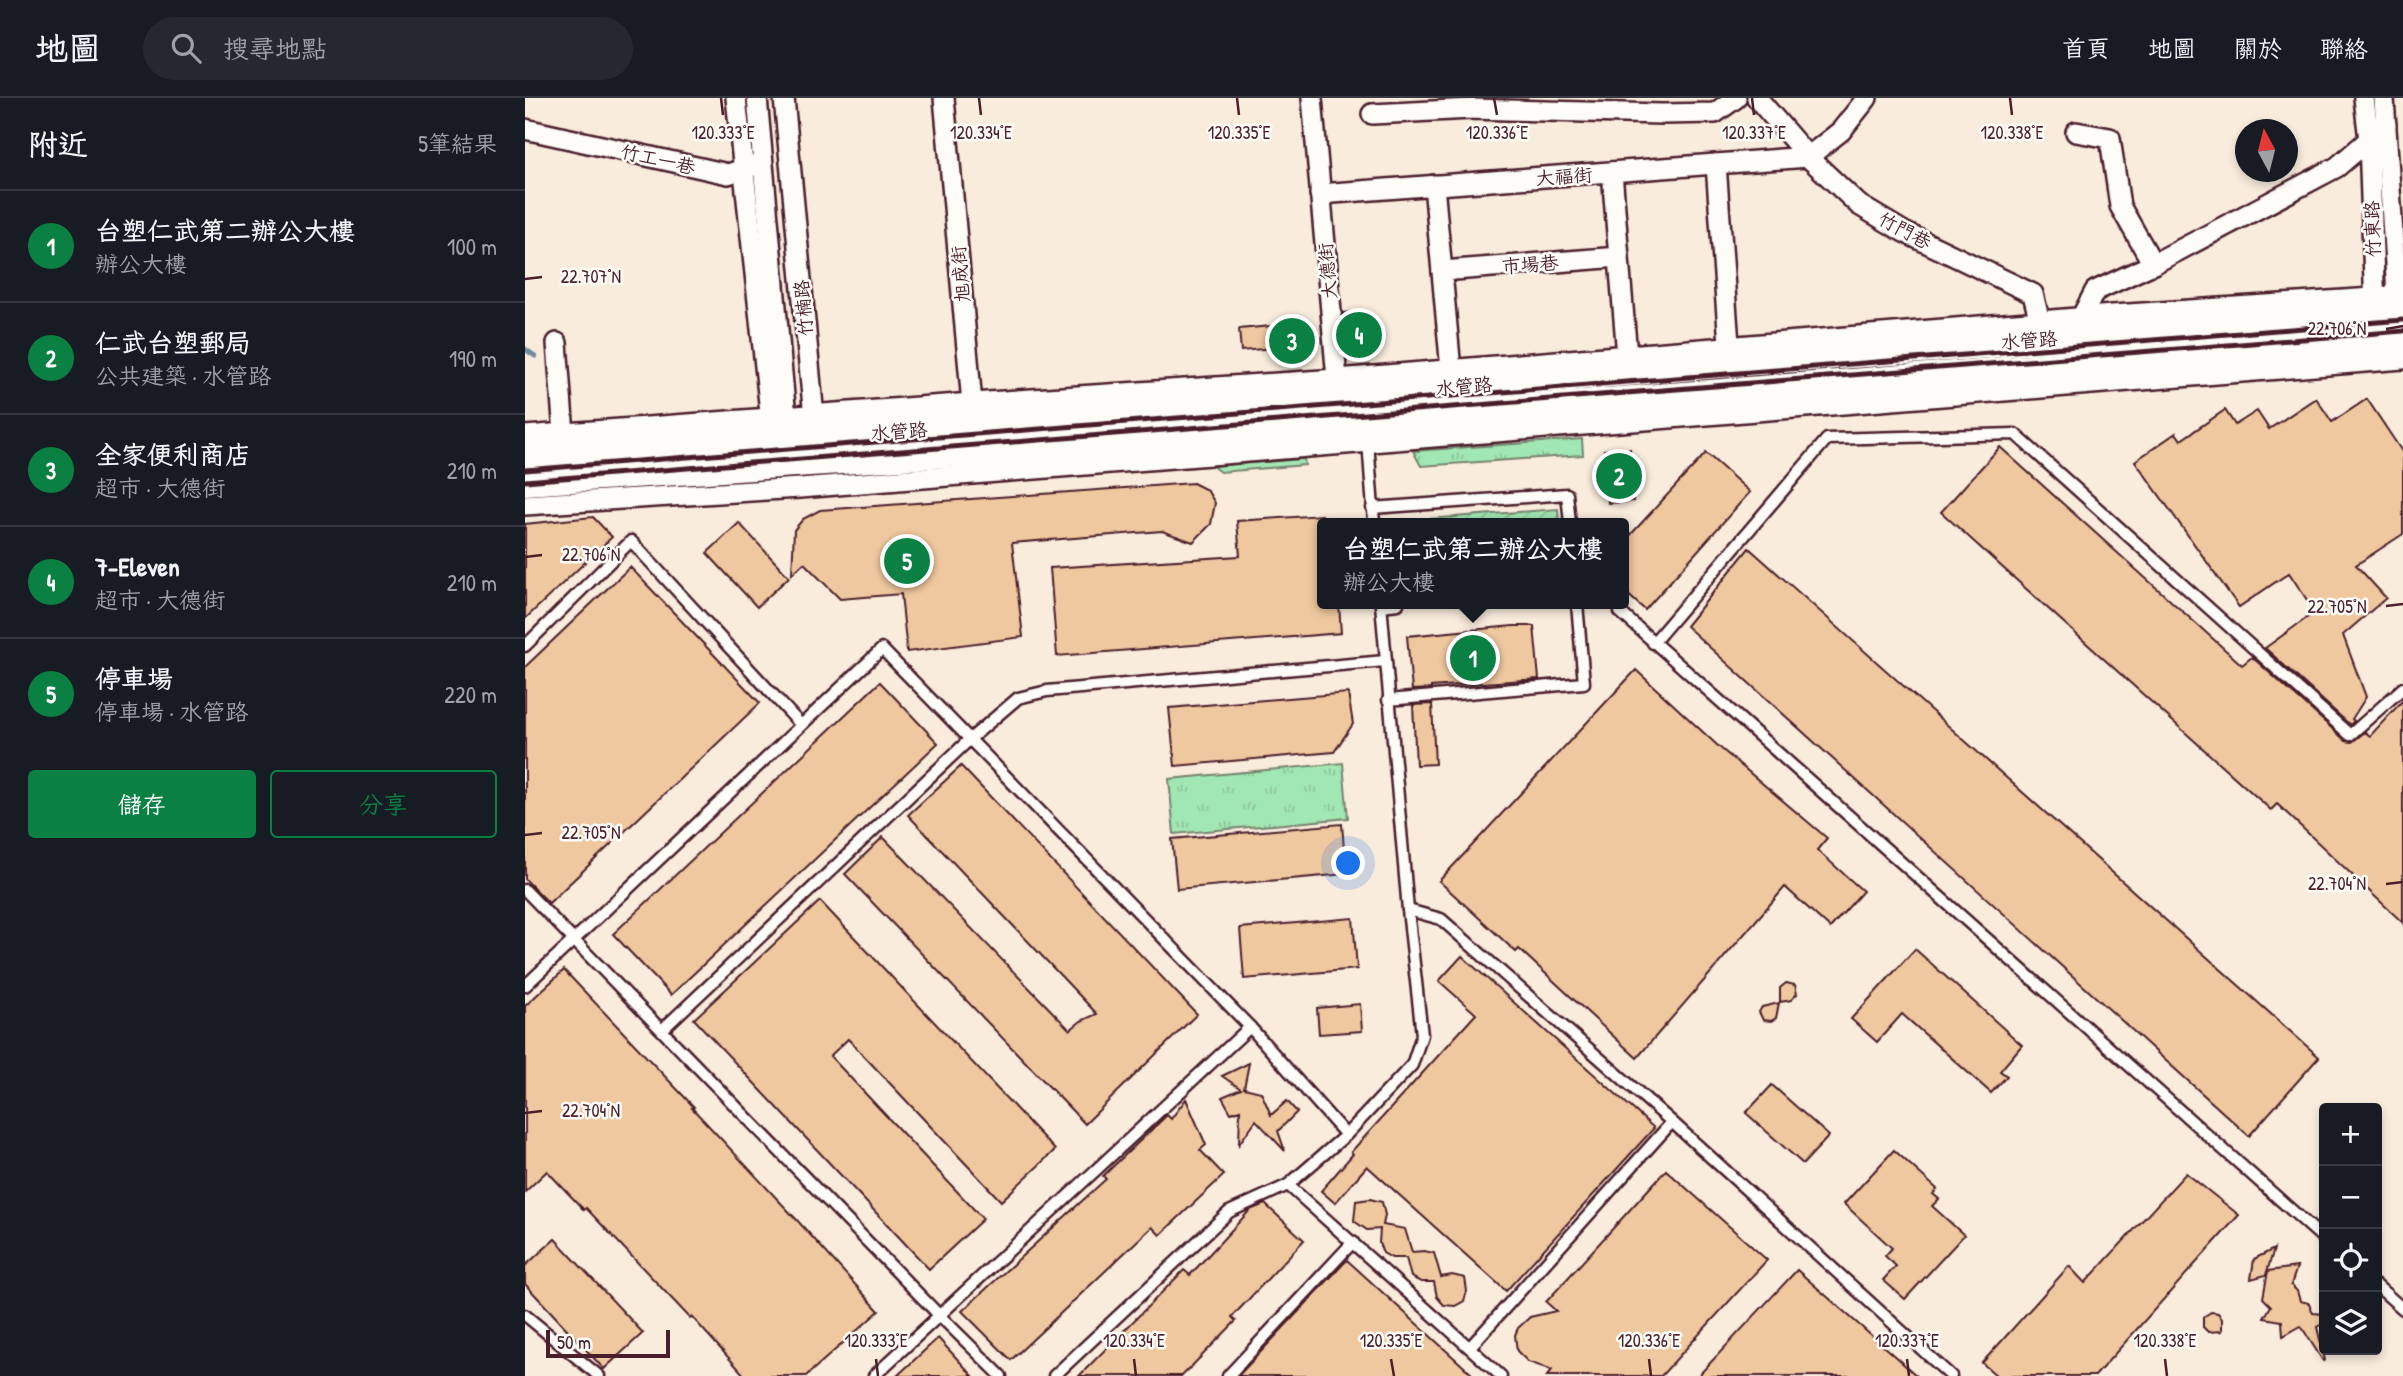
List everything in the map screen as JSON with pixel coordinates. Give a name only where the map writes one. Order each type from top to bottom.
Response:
[{"type":"street","points":[[736,98],[744,169],[794,442]]},
{"type":"street","name":"竹楠路","points":[[757,98],[794,442]]},
{"type":"street","name":"竹楠路","points":[[784,98],[789,154],[794,442]]},
{"type":"street","name":"旭成街","points":[[944,98],[974,426]]},
{"type":"street","name":"大德街","points":[[1312,98],[1320,194],[1349,417]]},
{"type":"street","points":[[1372,114],[1471,103],[1554,104],[1662,114],[1715,113],[1736,98]]},
{"type":"street","name":"竹門巷","points":[[1757,98],[1808,157],[1859,205],[1904,232],[2033,294],[2040,322]]},
{"type":"street","points":[[1808,157],[1841,131],[1867,98]]},
{"type":"street","name":"竹東路","points":[[2364,98],[2393,328]]},
{"type":"street","name":"竹東路","points":[[2384,98],[2393,328]]},
{"type":"street","points":[[2083,375],[2072,328],[2095,290],[2153,264],[2337,167],[2386,125]]},
{"type":"street","name":"竹工一巷","points":[[525,129],[728,174],[789,154]]},
{"type":"street","points":[[2076,132],[2110,138],[2120,205],[2153,264]]},
{"type":"street","name":"大福街","points":[[1320,194],[1808,157]]},
{"type":"street","points":[[1716,164],[1730,355]]},
{"type":"street","points":[[1612,172],[1627,356]]},
{"type":"street","points":[[1434,186],[1451,370]]},
{"type":"street","name":"市場巷","points":[[1442,271],[1619,257]]},
{"type":"street","points":[[2040,322],[2072,328]]},
{"type":"street","name":"水管路","points":[[525,481],[794,442],[974,426],[1349,417],[1730,355],[2040,322]]},
{"type":"street","name":"水管路","points":[[1349,417],[1451,370],[1627,356],[1730,355],[2072,328],[2393,328]]},
{"type":"street","name":"水管路","points":[[525,436],[565,445],[794,442],[1349,417],[2083,375],[2393,328]]},
{"type":"street","points":[[557,343],[565,445]]},
{"type":"street","name":"水管路","points":[[525,505],[794,442]]},
{"type":"street","name":"水管路","points":[[525,459],[565,445]]},
{"type":"lane","points":[[1349,417],[1373,518]]},
{"type":"lane","points":[[1653,643],[1828,439],[2015,433],[2350,734],[2403,688]]},
{"type":"lane","points":[[1372,508],[1567,494],[1569,518]]},
{"type":"lane","points":[[525,646],[631,541],[801,725]]},
{"type":"lane","points":[[1054,1376],[1229,1212],[1287,1185],[1346,1135],[1412,1065],[1422,1035],[1381,609]]},
{"type":"lane","points":[[1388,700],[1584,683],[1577,609]]},
{"type":"lane","points":[[1620,612],[2319,1235]]},
{"type":"lane","points":[[525,986],[882,649],[1250,1027],[1346,1135]]},
{"type":"lane","points":[[663,1029],[970,738],[1019,698],[1047,691],[1385,661]]},
{"type":"lane","points":[[525,890],[1001,1376]]},
{"type":"lane","points":[[1408,910],[1441,919],[1672,1122],[1951,1376]]},
{"type":"lane","points":[[874,1376],[1250,1027]]},
{"type":"lane","points":[[1470,1347],[1672,1122]]},
{"type":"lane","points":[[1287,1185],[1501,1376]]},
{"type":"lane","points":[[1228,1376],[1353,1242]]},
{"type":"lane","points":[[2382,1290],[2403,1309]]},
{"type":"lane","points":[[525,1315],[599,1376]]},
{"type":"green space","points":[[1582,439],[1583,455],[1421,466],[1413,451]]},
{"type":"green space","points":[[1304,459],[1305,465],[1220,472],[1212,466]]},
{"type":"green space","points":[[1558,509],[1559,518],[1442,518]]},
{"type":"green space","points":[[1343,763],[1348,818],[1174,834],[1169,779]]},
{"type":"building","points":[[1360,312],[1362,344],[1346,345],[1343,313]]},
{"type":"building","points":[[1294,324],[1296,346],[1241,351],[1239,329]]},
{"type":"building","points":[[2316,398],[2332,422],[2367,399],[2403,453],[2403,534],[2356,565],[2386,598],[2343,635],[2366,697],[2350,725],[2265,648],[2315,612],[2289,573],[2239,607],[2135,461],[2176,433],[2181,440],[2225,410],[2235,425],[2257,411],[2269,429]]},
{"type":"building","points":[[2000,447],[2242,665],[2252,657],[2346,741],[2352,742],[2365,732],[2370,736],[2403,700],[2403,923],[2277,804],[2271,810],[1941,512]]},
{"type":"building","points":[[1630,449],[1633,501],[1608,503],[1604,450]]},
{"type":"building","points":[[1706,453],[1750,492],[1645,610],[1629,595],[1629,536]]},
{"type":"building","points":[[1193,483],[1207,490],[1215,503],[1211,524],[1193,542],[1162,531],[1012,543],[1023,637],[907,652],[901,594],[840,599],[804,563],[792,574],[794,530],[803,519],[820,510]]},
{"type":"building","points":[[1322,515],[1322,518],[1317,518],[1317,609],[1339,609],[1341,633],[1057,656],[1050,568],[1240,556],[1237,521]]},
{"type":"building","points":[[593,517],[612,537],[525,619],[525,524]]},
{"type":"building","points":[[739,523],[789,577],[757,607],[707,553]]},
{"type":"building","points":[[1749,548],[2319,1057],[2249,1136],[1686,626]]},
{"type":"building","points":[[630,567],[760,703],[549,903],[525,879],[525,667]]},
{"type":"building","points":[[1534,626],[1539,679],[1412,690],[1407,636]]},
{"type":"building","points":[[1636,670],[1718,746],[1827,838],[1817,850],[1863,891],[1830,928],[1785,887],[1637,1058],[1519,949],[1516,952],[1439,881]]},
{"type":"building","points":[[880,682],[938,743],[671,995],[613,934]]},
{"type":"building","points":[[1348,693],[1353,724],[1334,752],[1175,766],[1169,708]]},
{"type":"building","points":[[1432,704],[1435,764],[1416,765],[1413,705]]},
{"type":"building","points":[[961,766],[1197,1014],[1085,1124],[845,874],[883,837],[1070,1030],[1081,1021],[1097,1014],[908,815]]},
{"type":"building","points":[[1342,824],[1346,874],[1177,889],[1172,839]]},
{"type":"building","points":[[820,901],[1055,1150],[1001,1201],[848,1039],[830,1056],[983,1219],[929,1269],[694,1019]]},
{"type":"building","points":[[1353,918],[1357,969],[1244,979],[1240,928]]},
{"type":"building","points":[[1915,949],[2022,1045],[2000,1071],[2007,1076],[1991,1093],[1902,1014],[1877,1042],[1851,1019]]},
{"type":"building","points":[[1462,956],[1654,1128],[1506,1291],[1367,1166],[1335,1203],[1321,1191],[1353,1154],[1351,1152],[1476,1014],[1439,981]]},
{"type":"building","points":[[564,970],[694,1107],[692,1108],[879,1311],[806,1376],[745,1376],[692,1317],[690,1318],[586,1208],[584,1210],[547,1171],[525,1192],[525,1006]]},
{"type":"building","points":[[1786,983],[1795,985],[1797,994],[1791,1000],[1780,1002],[1780,988]]},
{"type":"building","points":[[1779,1003],[1776,1018],[1771,1021],[1763,1020],[1759,1012],[1762,1007]]},
{"type":"building","points":[[1360,1004],[1362,1031],[1319,1034],[1317,1008]]},
{"type":"building","points":[[1249,1063],[1244,1088],[1261,1092],[1271,1115],[1287,1101],[1297,1112],[1278,1131],[1285,1151],[1256,1120],[1239,1144],[1240,1110],[1231,1113],[1222,1097],[1241,1089],[1222,1076]]},
{"type":"building","points":[[1772,1085],[1829,1136],[1803,1164],[1746,1113]]},
{"type":"building","points":[[1186,1099],[1206,1145],[1200,1150],[1224,1175],[1160,1235],[1152,1227],[1011,1360],[962,1311],[1106,1179],[1103,1176],[1167,1115],[1171,1119]]},
{"type":"building","points":[[1894,1150],[1937,1189],[1933,1194],[1939,1199],[1932,1206],[1964,1235],[1905,1299],[1883,1280],[1896,1266],[1885,1256],[1892,1248],[1844,1204]]},
{"type":"building","points":[[1666,1170],[1767,1260],[1661,1376],[1547,1376],[1552,1370],[1528,1362],[1517,1351],[1515,1335],[1518,1328],[1530,1317],[1556,1311],[1546,1302]]},
{"type":"building","points":[[2186,1173],[2239,1215],[2095,1376],[1997,1376],[1982,1363],[2069,1266],[2085,1283]]},
{"type":"building","points":[[1370,1199],[1382,1202],[1385,1215],[1383,1225],[1405,1229],[1412,1252],[1434,1253],[1441,1277],[1452,1275],[1465,1278],[1467,1291],[1464,1301],[1455,1306],[1444,1305],[1437,1297],[1434,1282],[1421,1282],[1411,1277],[1406,1258],[1392,1258],[1383,1253],[1379,1243],[1380,1229],[1367,1230],[1354,1221],[1356,1201]]},
{"type":"building","points":[[1265,1204],[1304,1240],[1232,1317],[1236,1321],[1182,1376],[1079,1376],[1184,1270],[1190,1275],[1250,1210]]},
{"type":"building","points":[[555,1239],[643,1333],[604,1369],[525,1284],[525,1266]]},
{"type":"building","points":[[2274,1249],[2266,1275],[2251,1279],[2254,1259]]},
{"type":"building","points":[[1347,1260],[1474,1376],[1238,1376]]},
{"type":"building","points":[[2297,1267],[2291,1285],[2297,1291],[2300,1301],[2309,1303],[2313,1313],[2319,1314],[2319,1355],[2301,1326],[2283,1336],[2282,1321],[2264,1318],[2271,1306],[2263,1298],[2268,1271]]},
{"type":"building","points":[[1797,1270],[1917,1376],[1698,1376]]},
{"type":"building","points":[[2211,1312],[2218,1313],[2222,1319],[2222,1331],[2208,1332],[2203,1327],[2203,1317]]},
{"type":"building","points":[[938,1338],[973,1376],[897,1376]]},
{"type":"waterway","points":[[525,349],[535,356]]},
{"type":"railway","points":[[525,470],[2403,320]]},
{"type":"railway","points":[[525,481],[2403,331]]},
{"type":"place","name":"7-Eleven","points":[[1359,335]]},
{"type":"place","name":"全家便利商店","points":[[1292,341]]},
{"type":"place","name":"仁武台塑郵局","points":[[1619,476]]},
{"type":"place","name":"停車場","points":[[907,561]]},
{"type":"place","name":"台塑仁武第二辦公大樓","points":[[1473,658]]}]
